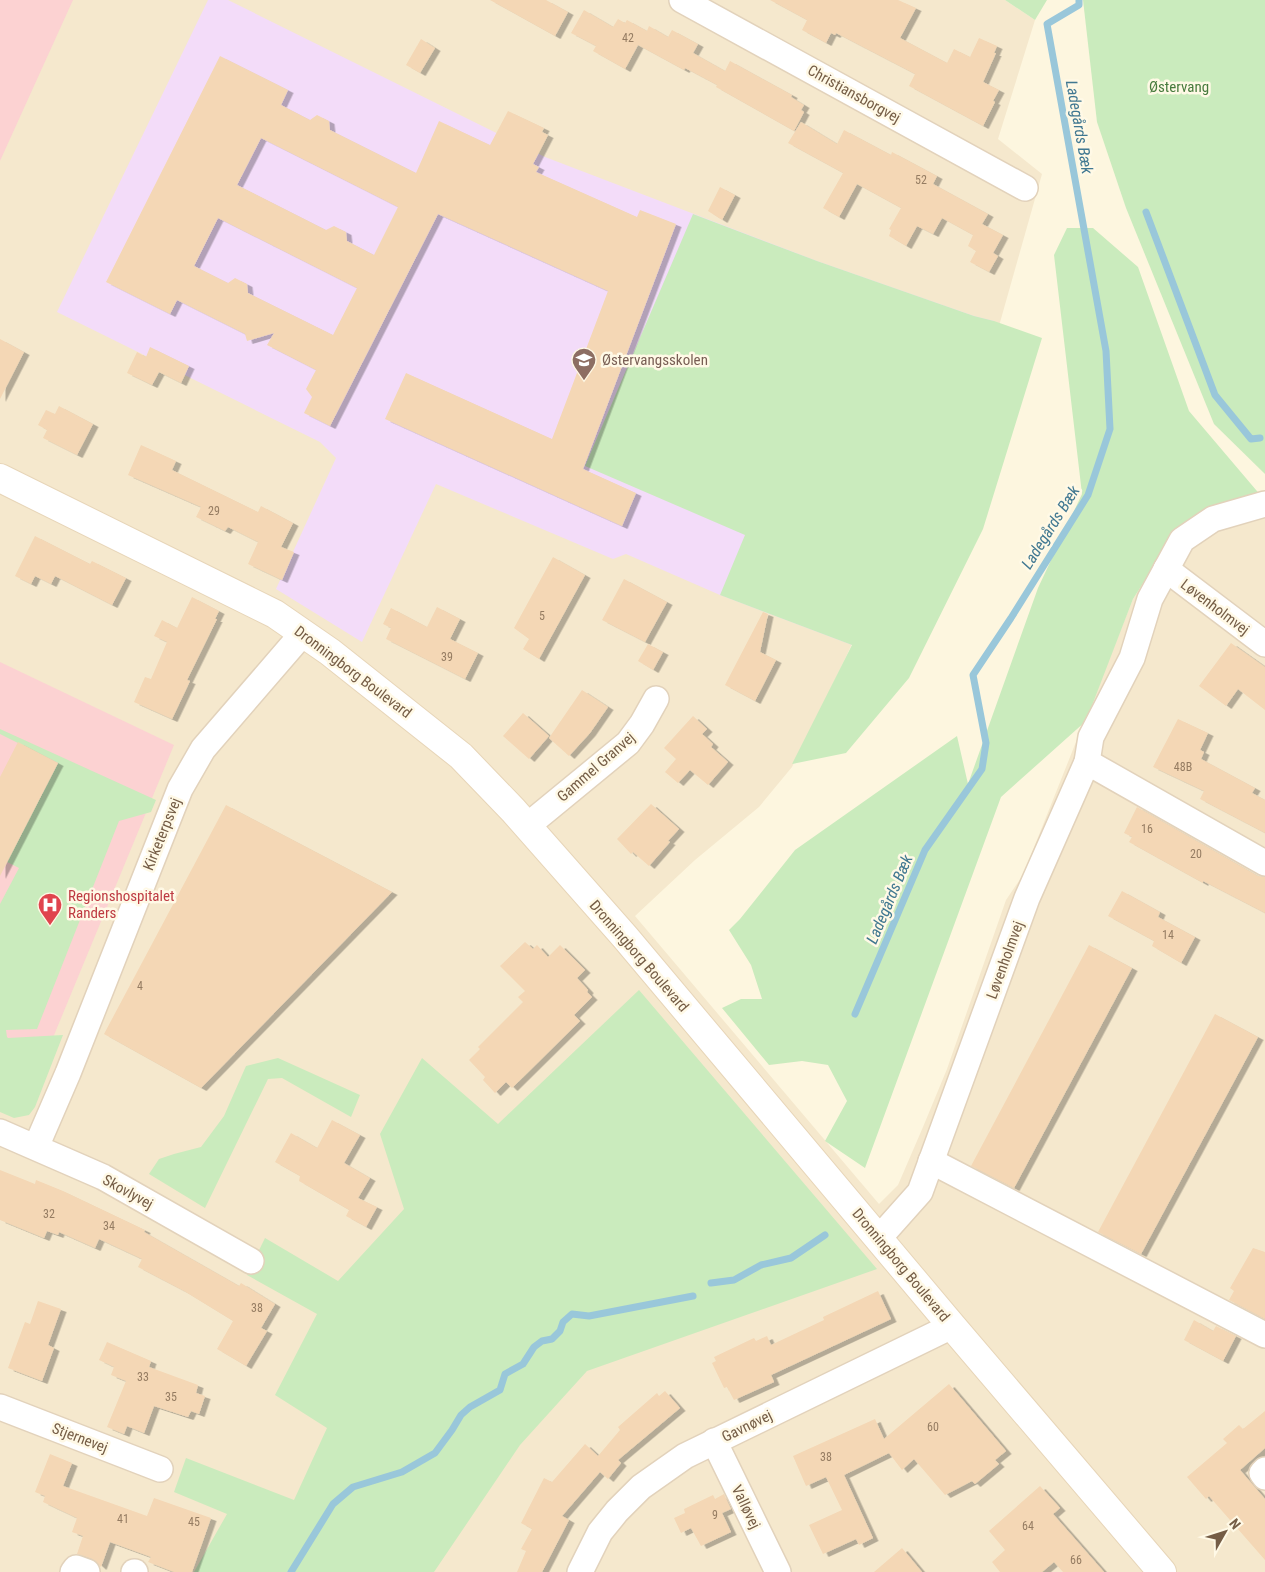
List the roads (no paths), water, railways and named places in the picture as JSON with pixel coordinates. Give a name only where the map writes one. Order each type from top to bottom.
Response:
[{"type":"street","name":"Christiansborgvej","points":[[682,0],[1025,188]]},
{"type":"street","name":"Dronningborg Boulevard","points":[[0,478],[266,609],[303,633],[397,704],[461,756],[527,826],[631,945],[1162,1572]]},
{"type":"street","name":"Løvenholmvej","points":[[879,1238],[920,1192],[1027,898],[1087,762],[1091,737],[1132,658],[1150,599],[1182,540],[1213,518],[1265,504]]},
{"type":"street","name":"Løvenholmvej","points":[[1166,570],[1265,644]]},
{"type":"street","name":"Kirketerpsvej","points":[[36,1147],[72,1064],[180,789],[203,749],[303,633]]},
{"type":"street","name":"Gammel Granvej","points":[[527,826],[628,743],[642,724],[656,699]]},
{"type":"street","points":[[1087,762],[1265,863]]},
{"type":"street","name":"Skovlyvej","points":[[0,1132],[103,1177],[251,1261]]},
{"type":"street","points":[[930,1161],[1265,1335]]},
{"type":"street","name":"Gavnøvej","points":[[580,1572],[600,1532],[617,1510],[641,1487],[685,1456],[952,1326]]},
{"type":"street","name":"Stjernevej","points":[[0,1407],[160,1469]]},
{"type":"street","name":"Valløvej","points":[[714,1441],[778,1572]]},
{"type":"street","points":[[1265,1470],[1262,1473],[1265,1477]]},
{"type":"street","points":[[73,1572],[76,1568],[88,1572]]},
{"type":"waterway","name":"Ladegårds Bæk","points":[[855,1014],[925,850],[982,769],[986,743],[973,675],[1088,495],[1110,429],[1106,351],[1047,24],[1079,5],[1079,0]]},
{"type":"waterway","points":[[1146,212],[1215,395],[1251,439],[1260,438]]},
{"type":"waterway","name":"Ladegårds Bæk","points":[[711,1283],[734,1280],[761,1265],[791,1258],[825,1235]]},
{"type":"waterway","name":"Ladegårds Bæk","points":[[291,1572],[333,1504],[353,1487],[402,1472],[435,1453],[461,1415],[470,1407],[500,1390],[505,1374],[523,1364],[534,1347],[542,1341],[552,1339],[560,1331],[563,1322],[572,1314],[589,1316],[693,1296]]},
{"type":"place","name":"Østervangsskolen","points":[[584,381]]},
{"type":"place","name":"Regionshospitalet Randers","points":[[50,926]]},
{"type":"park label","name":"Østervang","points":[[1179,87]]}]
